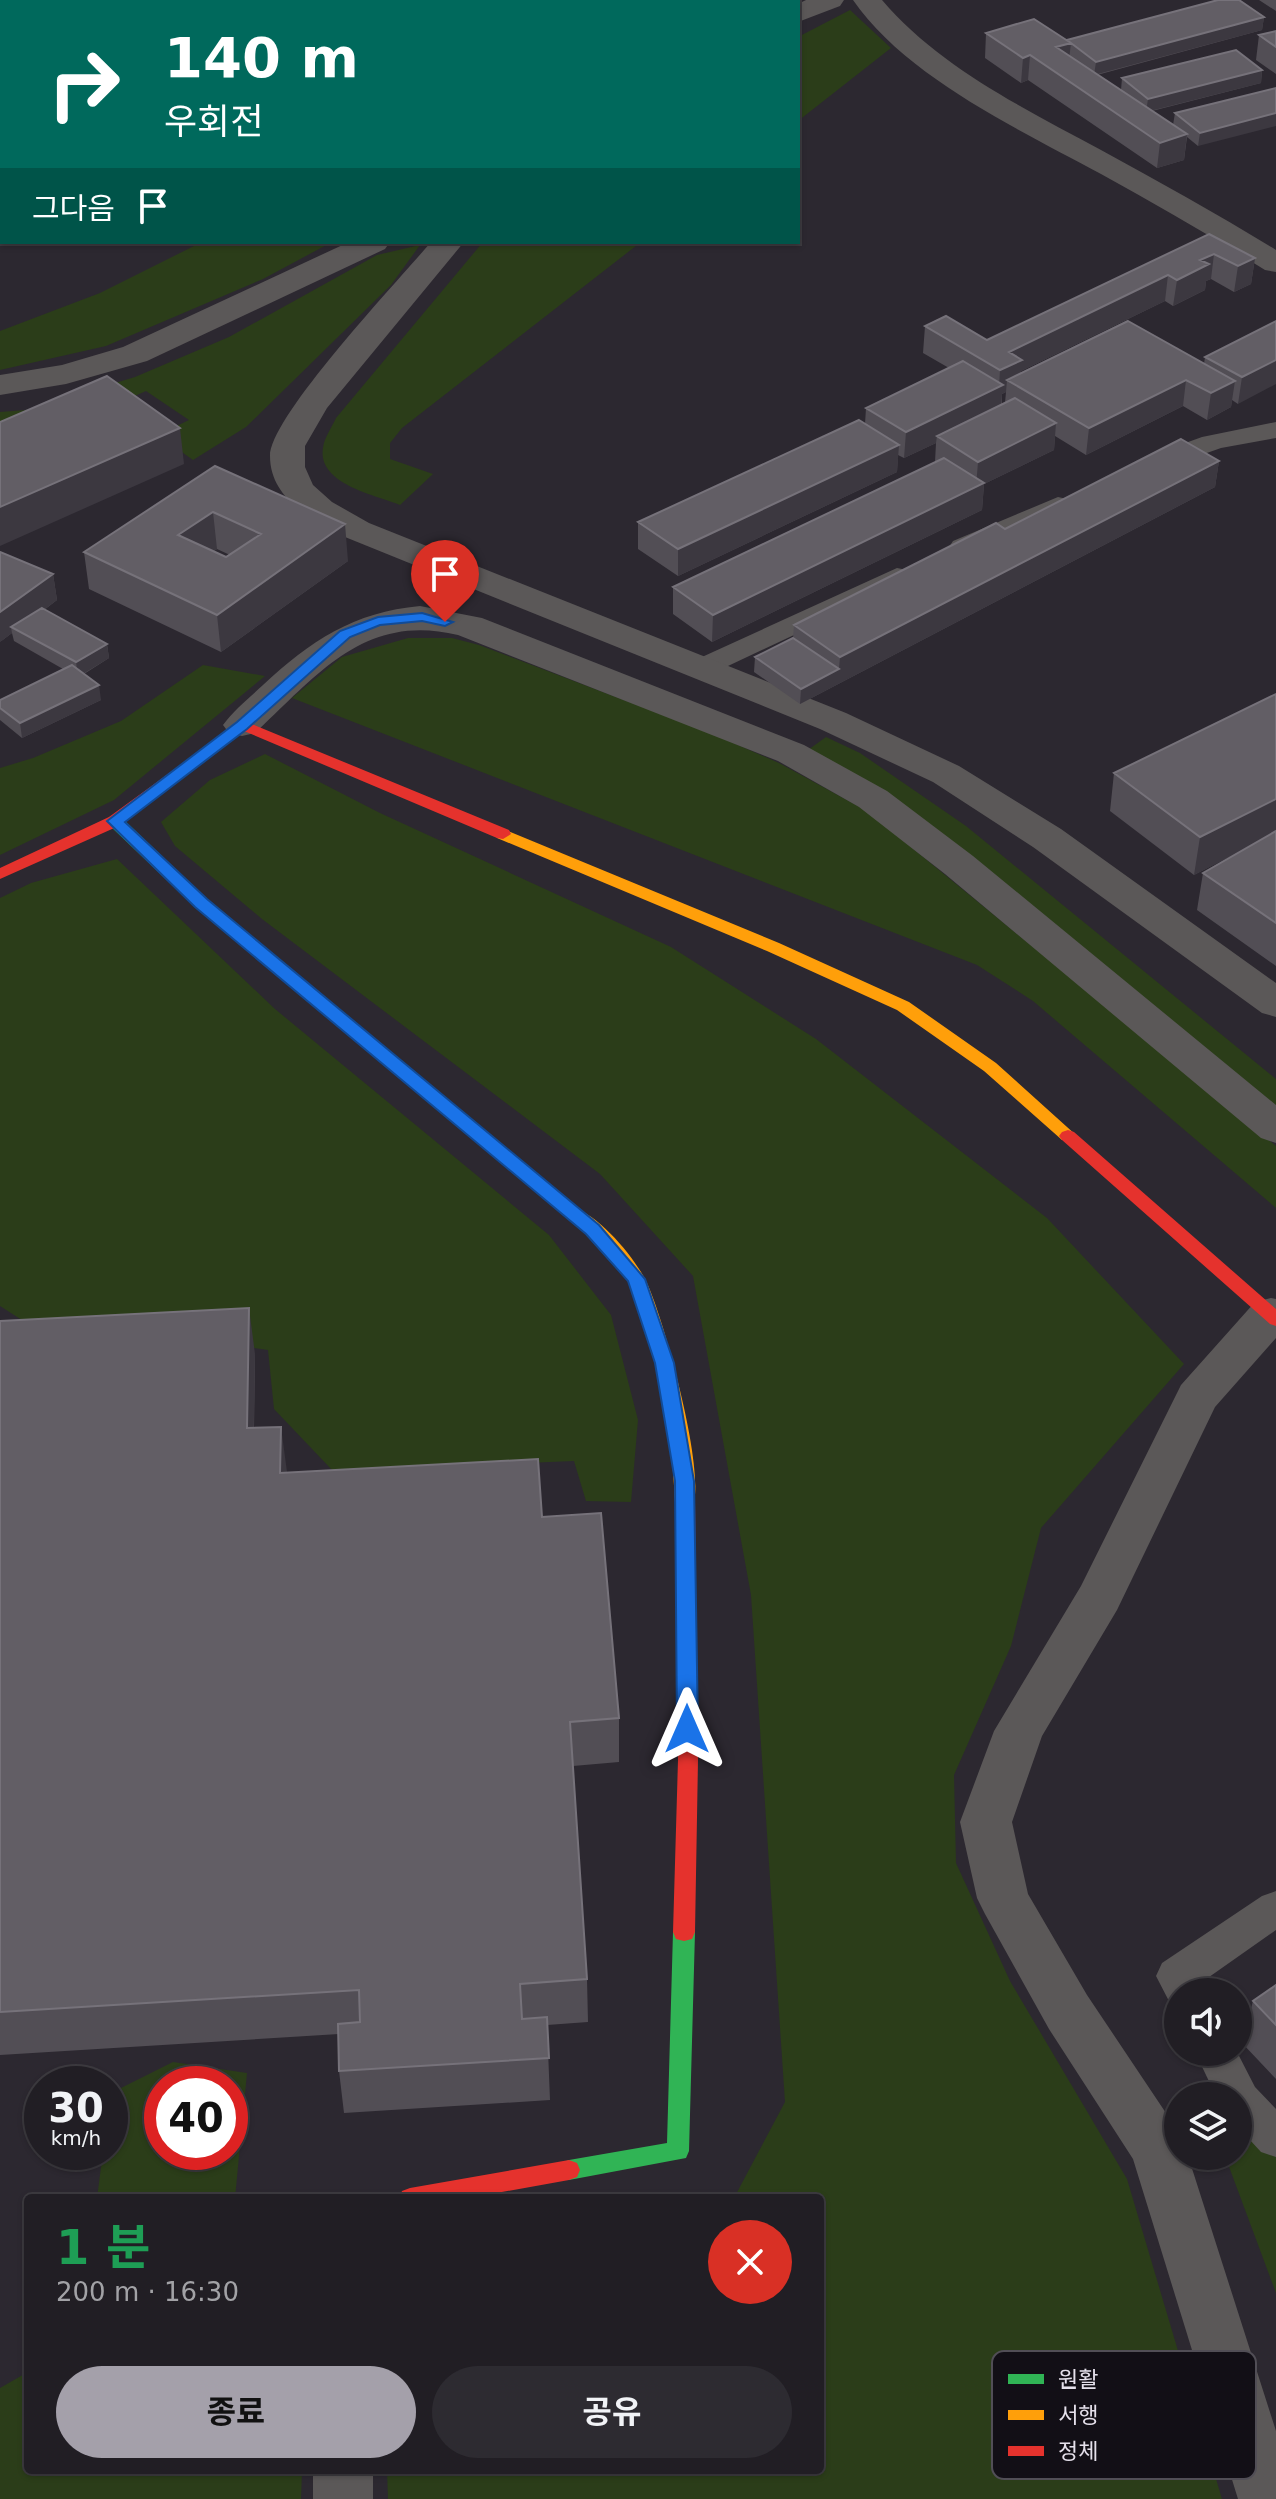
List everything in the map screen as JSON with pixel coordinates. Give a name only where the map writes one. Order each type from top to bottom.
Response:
[{"type":"street","points":[[800,13],[830,0]]},
{"type":"street","points":[[867,0],[897,36],[1001,108],[1191,211],[1276,263]]},
{"type":"street","points":[[0,385],[66,374],[135,354],[370,244]]},
{"type":"street","points":[[446,244],[314,402],[297,428],[287,450],[290,473],[304,499],[357,530],[833,721],[946,774],[1047,838],[1276,1003]]},
{"type":"street","points":[[0,874],[115,821],[242,725],[345,634],[378,621],[422,617],[469,626],[791,753],[873,799],[959,865],[1276,1128]]},
{"type":"street","points":[[242,725],[801,959],[903,1006],[990,1067],[1274,1317],[1197,1397],[1100,1596],[1019,1731],[986,1822],[1003,1898],[1068,2012],[1158,2149],[1221,2351]]},
{"type":"street","points":[[115,821],[201,903],[593,1230],[636,1279],[664,1363],[685,1481],[688,1760],[678,2151],[433,2194]]},
{"type":"street","points":[[1256,2461],[1268,2499]]},
{"type":"street","points":[[343,2474],[343,2499]]},
{"type":"lane","points":[[1124,476],[1196,445],[1243,433],[1276,430]]},
{"type":"lane","points":[[701,668],[930,561],[1081,495]]},
{"type":"lane","points":[[1178,1978],[1276,1908]]},
{"type":"lane","points":[[1223,2066],[1240,2100],[1276,2138]]},
{"type":"green space","points":[[850,10],[891,48],[800,119],[800,36]]},
{"type":"green space","points":[[198,244],[328,244],[263,279],[106,346],[0,370],[0,331],[100,293]]},
{"type":"green space","points":[[481,244],[638,244],[402,428],[390,443],[390,459],[433,474],[400,505],[350,486],[329,471],[323,448],[336,418]]},
{"type":"green space","points":[[420,245],[391,285],[246,427],[193,460],[158,435],[189,420],[146,391],[0,456],[0,412],[26,410],[135,377],[229,337],[377,255]]},
{"type":"green space","points":[[408,638],[452,638],[479,645],[713,734],[779,763],[867,811],[1276,1146],[1276,1208],[1033,1001],[977,965],[292,698],[342,657]]},
{"type":"green space","points":[[203,665],[265,676],[114,800],[0,855],[0,768],[33,758],[121,721]]},
{"type":"green space","points":[[826,737],[860,753],[966,826],[1276,1079],[1276,1107],[808,750]]},
{"type":"green space","points":[[265,754],[380,813],[671,947],[816,1039],[1047,1218],[1184,1364],[1041,1528],[1011,1646],[954,1775],[956,1863],[1010,1981],[1127,2179],[1178,2351],[992,2351],[992,2479],[1216,2479],[1222,2499],[388,2499],[387,2474],[824,2474],[824,2194],[736,2194],[785,2102],[751,1595],[693,1276],[600,1174],[262,919],[175,846],[161,822],[210,780]]},
{"type":"green space","points":[[117,859],[275,1009],[549,1235],[611,1315],[638,1420],[631,1502],[586,1501],[574,1461],[333,1471],[274,1409],[268,1350],[204,1341],[36,1329],[0,1306],[0,898],[31,883]]},
{"type":"green space","points":[[173,2062],[200,2066],[165,2066]]},
{"type":"green space","points":[[144,2076],[144,2170],[238,2170],[235,2194],[98,2194],[101,2170],[128,2170],[128,2084]]},
{"type":"green space","points":[[1252,2126],[1276,2154],[1276,2293],[1230,2170],[1252,2170]]},
{"type":"green space","points":[[24,2374],[24,2474],[302,2474],[301,2499],[0,2499],[0,2388]]},
{"type":"building","points":[[1218,0],[1239,0],[1264,17],[1096,62],[1067,40]]},
{"type":"building","points":[[1034,19],[1071,43],[1056,47],[1187,134],[1160,143],[1030,55],[1023,58],[986,33]]},
{"type":"building","points":[[1276,31],[1276,47],[1259,35]]},
{"type":"building","points":[[1236,50],[1262,70],[1148,99],[1122,78]]},
{"type":"building","points":[[1276,88],[1276,113],[1200,133],[1175,113]]},
{"type":"building","points":[[1209,234],[1255,258],[1238,266],[1214,254],[1200,260],[1209,264],[1177,280],[1168,275],[1009,352],[1022,360],[1000,370],[925,326],[946,316],[987,340]]},
{"type":"building","points":[[1128,321],[1235,381],[1211,393],[1186,380],[1089,428],[1007,380]]},
{"type":"building","points":[[1276,321],[1276,360],[1242,377],[1205,357]]},
{"type":"building","points":[[963,361],[1003,385],[906,432],[866,408]]},
{"type":"building","points":[[107,376],[180,428],[0,507],[0,422]]},
{"type":"building","points":[[1015,398],[1056,423],[978,462],[937,436]]},
{"type":"building","points":[[859,420],[899,445],[678,549],[638,522]]},
{"type":"building","points":[[1181,439],[1219,461],[840,657],[794,625],[996,523],[1005,529]]},
{"type":"building","points":[[944,458],[984,483],[713,615],[673,587]]},
{"type":"building","points":[[215,466],[345,524],[217,615],[84,552]],"holes":[[[213,512],[261,534],[226,557],[178,535]]]},
{"type":"building","points":[[0,552],[53,574],[0,612]]},
{"type":"building","points":[[42,608],[107,644],[76,662],[11,627]]},
{"type":"building","points":[[793,638],[839,669],[801,689],[755,657]]},
{"type":"building","points":[[72,665],[99,685],[20,723],[0,708],[0,700]]},
{"type":"building","points":[[1276,694],[1276,799],[1200,837],[1114,773]]},
{"type":"building","points":[[1276,831],[1276,923],[1203,873]]},
{"type":"building","points":[[249,1308],[247,1428],[281,1427],[280,1473],[538,1459],[542,1517],[601,1513],[619,1718],[570,1722],[587,1979],[520,1984],[522,2019],[547,2017],[549,2058],[339,2071],[338,2024],[360,2022],[359,1990],[0,2012],[0,1321]]},
{"type":"building","points":[[1276,1985],[1276,2025],[1253,2001]]},
{"type":"traffic: fast","points":[[115,821],[201,903],[574,1214]]},
{"type":"traffic: fast","points":[[569,2170],[678,2151],[684,1932]]},
{"type":"traffic: slow","points":[[503,834],[773,947],[903,1006],[990,1067],[1068,1136]]},
{"type":"traffic: slow","points":[[574,1214],[625,1262],[647,1304],[664,1359],[677,1420],[685,1502]]},
{"type":"traffic: jam","points":[[0,874],[115,821],[242,725],[503,834]]},
{"type":"traffic: jam","points":[[1068,1136],[1276,1319]]},
{"type":"traffic: jam","points":[[684,1932],[688,1760],[685,1502]]},
{"type":"traffic: jam","points":[[433,2194],[569,2170]]},
{"type":"route","points":[[445,622],[422,617],[378,621],[345,634],[242,725],[115,821],[201,903],[593,1230],[636,1279],[664,1363],[685,1481],[687,1729]]}]
